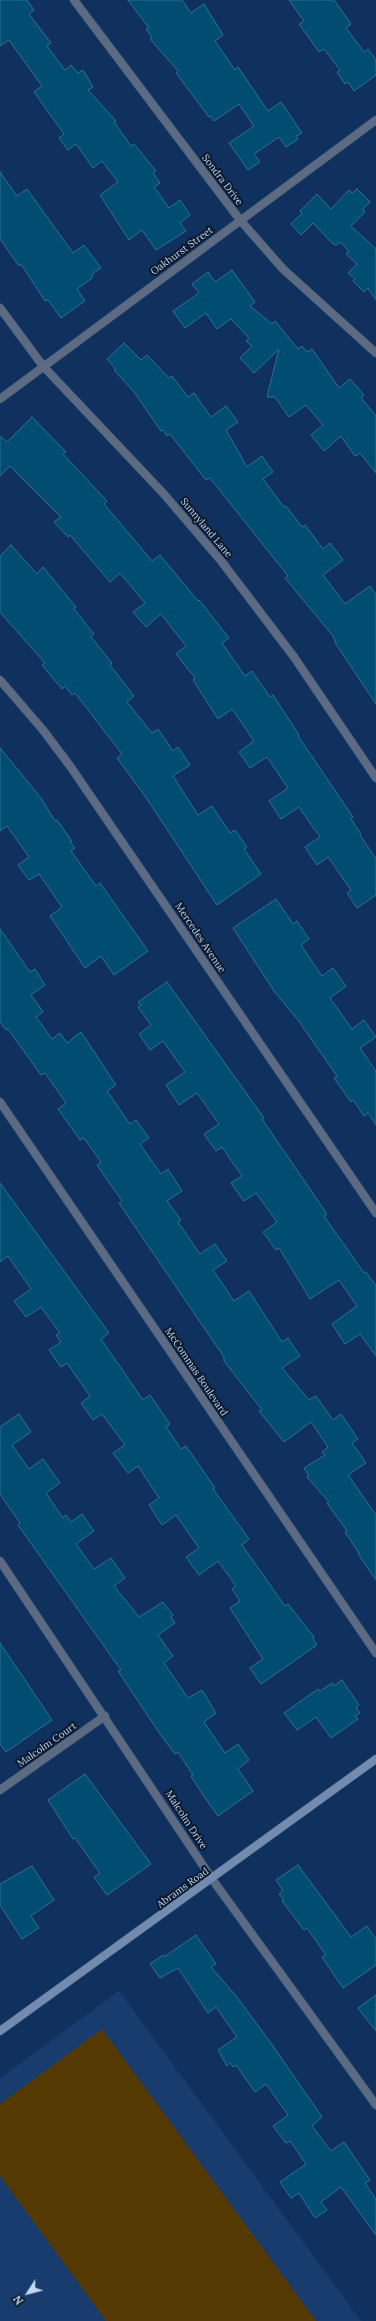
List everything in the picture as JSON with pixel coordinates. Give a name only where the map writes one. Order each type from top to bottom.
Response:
[{"type":"main road","name":"Abrams Road","points":[[0,2031],[376,1759]]},
{"type":"street","name":"Sondra Drive","points":[[74,0],[240,220],[283,270],[376,353]]},
{"type":"street","name":"Oakhurst Street","points":[[0,399],[376,120]]},
{"type":"street","name":"Sunnyland Lane","points":[[0,308],[43,366],[163,493],[222,562],[294,657],[376,778]]},
{"type":"street","name":"Mercedes Avenue","points":[[0,680],[43,730],[70,766],[376,1213]]},
{"type":"street","name":"McCommas Boulevard","points":[[0,1102],[376,1653]]},
{"type":"street","name":"Malcolm Drive","points":[[0,1561],[105,1716],[212,1879],[376,2105]]},
{"type":"street","name":"Malcolm Court","points":[[0,1790],[105,1716]]},
{"type":"shaded area","points":[[119,1991],[361,2321],[0,2321],[0,2078]]},
{"type":"shaded area","points":[[102,2029],[316,2321],[106,2321],[0,2176],[0,2104]]},
{"type":"building","points":[[0,0],[27,0],[34,10],[29,14],[51,43],[47,46],[65,70],[71,65],[78,73],[83,70],[93,87],[88,90],[116,121],[114,122],[131,146],[134,144],[156,171],[153,173],[160,183],[154,187],[169,208],[180,200],[190,215],[180,223],[186,231],[156,250],[142,230],[129,240],[100,195],[118,182],[102,161],[93,168],[76,144],[68,150],[59,138],[64,134],[34,92],[42,86],[9,40],[0,46]]},
{"type":"building","points":[[128,0],[182,0],[191,13],[204,4],[223,35],[215,41],[235,70],[238,67],[268,111],[281,102],[302,133],[296,136],[298,139],[286,147],[279,137],[254,154],[260,162],[248,170],[229,143],[254,126],[239,104],[214,121],[211,116],[209,117],[176,73],[178,71],[150,39],[152,37],[146,29],[149,28]]},
{"type":"building","points":[[289,0],[334,0],[351,24],[346,28],[364,52],[368,49],[376,60],[376,75],[354,91],[348,82],[345,84],[337,72],[340,70],[324,49],[319,52],[299,24],[304,21]]},
{"type":"building","points":[[0,172],[17,196],[27,189],[73,253],[84,245],[101,268],[92,274],[92,278],[77,289],[85,301],[61,318],[48,300],[45,301],[21,264],[19,266],[0,239]]},
{"type":"building","points":[[357,189],[370,202],[363,209],[365,212],[351,226],[376,249],[376,300],[368,288],[364,292],[353,281],[355,279],[348,273],[357,264],[346,254],[349,252],[341,242],[336,245],[332,243],[313,223],[301,235],[291,224],[302,213],[300,211],[317,194],[331,209],[349,190],[352,193]]},
{"type":"building","points":[[232,270],[255,302],[250,306],[272,324],[275,321],[298,349],[302,346],[307,352],[312,349],[339,388],[350,379],[364,395],[361,398],[376,416],[376,473],[360,453],[355,456],[341,436],[324,451],[311,435],[323,425],[306,405],[289,417],[275,397],[267,397],[279,349],[254,373],[240,358],[252,346],[246,341],[249,338],[231,319],[217,329],[206,313],[185,328],[173,311],[199,293],[192,284],[208,272],[215,282]]},
{"type":"building","points":[[124,343],[141,360],[147,355],[169,378],[172,376],[188,397],[194,393],[211,417],[226,406],[238,422],[226,430],[247,467],[262,456],[273,472],[263,479],[284,507],[286,506],[302,527],[305,525],[323,549],[330,543],[343,560],[323,575],[345,604],[370,586],[376,595],[376,704],[336,644],[333,636],[285,578],[288,576],[210,478],[206,480],[170,434],[167,436],[163,430],[161,431],[134,392],[114,370],[116,369],[107,359]]},
{"type":"building","points":[[32,417],[66,452],[63,454],[107,501],[104,504],[152,561],[160,555],[198,601],[199,600],[229,638],[222,643],[245,676],[252,671],[270,697],[273,695],[299,735],[298,736],[353,817],[351,819],[376,859],[376,895],[357,908],[347,893],[351,890],[328,857],[317,865],[305,847],[320,837],[299,807],[281,819],[269,801],[288,788],[267,757],[250,768],[239,752],[254,741],[232,709],[218,719],[193,680],[195,678],[176,654],[186,646],[161,614],[146,627],[133,612],[145,603],[120,573],[110,582],[70,535],[68,537],[54,522],[61,517],[10,466],[0,476],[0,436],[7,442]]},
{"type":"building","points":[[11,545],[37,574],[43,567],[76,607],[74,609],[94,634],[91,637],[112,663],[110,665],[134,696],[127,702],[152,733],[158,729],[173,751],[178,747],[190,765],[173,776],[198,815],[212,806],[230,833],[235,830],[247,847],[244,849],[261,874],[217,905],[145,796],[117,758],[122,754],[75,693],[72,695],[65,686],[62,689],[42,665],[45,663],[0,612],[0,556]]},
{"type":"building","points":[[0,748],[41,798],[55,821],[57,820],[72,841],[70,842],[75,848],[71,851],[96,886],[100,883],[148,951],[114,975],[101,956],[85,968],[50,916],[62,907],[39,874],[29,880],[18,865],[29,857],[7,826],[0,831]]},
{"type":"building","points":[[276,899],[293,924],[297,921],[309,939],[301,945],[322,976],[333,968],[346,986],[330,998],[352,1029],[364,1020],[376,1037],[360,1048],[376,1071],[376,1125],[368,1113],[364,1116],[353,1100],[351,1102],[334,1078],[337,1076],[298,1020],[274,991],[233,928]]},
{"type":"building","points":[[0,929],[30,972],[35,969],[45,985],[31,995],[43,1012],[36,1017],[52,1039],[60,1033],[67,1043],[81,1032],[116,1085],[107,1091],[130,1124],[136,1120],[149,1138],[140,1144],[161,1174],[168,1169],[182,1191],[167,1201],[181,1220],[178,1222],[200,1254],[215,1244],[227,1261],[213,1270],[234,1301],[249,1291],[282,1342],[288,1338],[300,1356],[282,1368],[309,1400],[316,1396],[333,1420],[341,1414],[358,1439],[352,1443],[366,1463],[348,1475],[376,1515],[376,1580],[358,1554],[359,1553],[345,1532],[347,1531],[327,1503],[329,1502],[307,1477],[309,1476],[304,1468],[325,1455],[322,1452],[328,1447],[311,1422],[284,1442],[259,1411],[262,1410],[224,1361],[224,1357],[119,1203],[122,1201],[97,1165],[101,1162],[84,1138],[80,1140],[58,1109],[66,1103],[45,1073],[41,1075],[8,1029],[6,1030],[0,1022]]},
{"type":"building","points":[[167,982],[264,1118],[262,1119],[327,1214],[324,1216],[364,1273],[366,1272],[376,1286],[376,1356],[360,1334],[345,1344],[332,1324],[357,1306],[339,1280],[310,1299],[279,1248],[276,1250],[263,1232],[277,1222],[256,1193],[244,1201],[231,1183],[242,1176],[222,1147],[216,1151],[204,1134],[219,1124],[197,1093],[179,1105],[166,1085],[185,1072],[163,1041],[150,1050],[139,1034],[151,1025],[138,1007],[141,1005],[138,1002]]},
{"type":"building","points":[[0,1183],[109,1333],[101,1339],[143,1400],[150,1395],[170,1424],[166,1427],[181,1449],[186,1446],[215,1488],[213,1489],[249,1539],[242,1545],[285,1606],[288,1604],[314,1637],[313,1638],[317,1645],[261,1684],[250,1668],[263,1659],[230,1608],[240,1601],[232,1589],[236,1586],[218,1561],[199,1575],[186,1557],[199,1548],[176,1515],[162,1525],[149,1505],[159,1498],[138,1466],[128,1473],[113,1453],[125,1445],[102,1414],[93,1420],[81,1403],[90,1396],[67,1363],[61,1367],[49,1350],[61,1342],[56,1335],[60,1333],[41,1307],[26,1317],[14,1301],[31,1289],[8,1256],[0,1262]]},
{"type":"building","points":[[19,1414],[31,1432],[12,1445],[29,1469],[43,1459],[60,1483],[46,1493],[63,1518],[66,1515],[71,1522],[82,1514],[94,1531],[76,1544],[94,1569],[111,1558],[125,1578],[114,1586],[139,1617],[163,1602],[173,1615],[171,1617],[175,1623],[158,1635],[173,1656],[164,1663],[188,1698],[202,1690],[216,1713],[204,1722],[225,1753],[238,1744],[249,1760],[238,1769],[253,1791],[218,1816],[191,1776],[193,1775],[178,1752],[175,1754],[158,1731],[118,1671],[121,1670],[18,1525],[20,1523],[0,1494],[0,1427]]},
{"type":"building","points":[[0,1643],[52,1720],[6,1752],[0,1744]]},
{"type":"building","points":[[342,1680],[359,1705],[356,1707],[360,1713],[355,1716],[358,1719],[331,1738],[316,1717],[297,1730],[284,1713],[318,1689],[320,1691],[332,1683],[334,1686]]},
{"type":"building","points":[[85,1774],[151,1864],[107,1895],[94,1877],[100,1873],[75,1838],[73,1839],[48,1800]]},
{"type":"building","points":[[298,1865],[351,1937],[367,1926],[376,1939],[376,1965],[343,1988],[322,1957],[326,1955],[307,1928],[304,1930],[282,1901],[284,1900],[279,1894],[283,1891],[276,1880]]},
{"type":"building","points":[[32,1866],[54,1900],[31,1916],[39,1928],[22,1939],[0,1905],[0,1884]]},
{"type":"building","points":[[196,1935],[216,1964],[211,1967],[237,1997],[322,2117],[312,2126],[331,2151],[344,2142],[370,2180],[365,2183],[376,2199],[376,2235],[341,2187],[321,2202],[327,2210],[315,2218],[299,2193],[291,2198],[280,2182],[306,2164],[290,2141],[286,2143],[273,2126],[288,2115],[266,2084],[255,2092],[236,2065],[233,2067],[230,2063],[227,2066],[218,2050],[237,2037],[216,2007],[208,2013],[178,1968],[160,1978],[150,1964],[163,1955],[164,1957]]},
{"type":"building","points":[[376,1995],[376,2031],[358,2008]]}]
